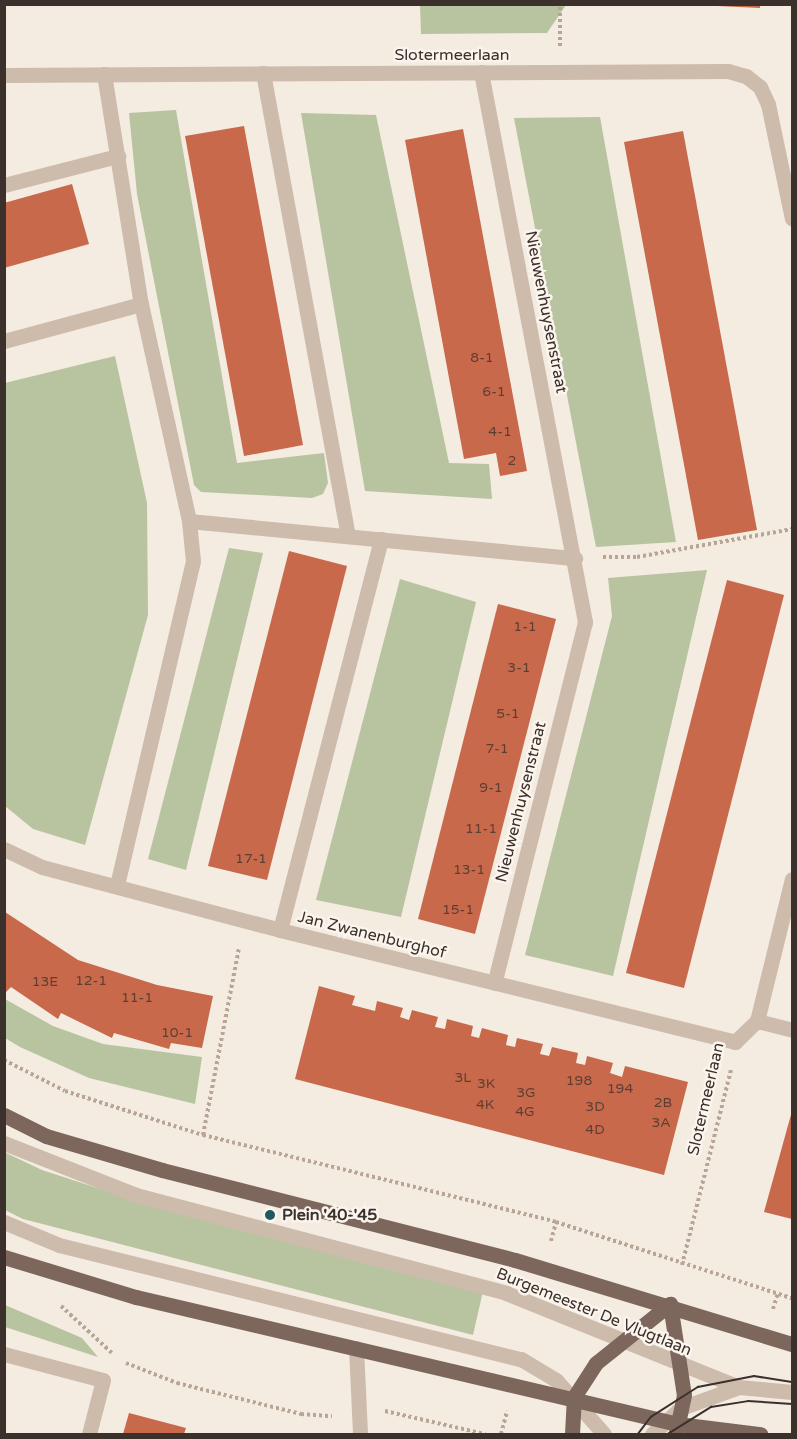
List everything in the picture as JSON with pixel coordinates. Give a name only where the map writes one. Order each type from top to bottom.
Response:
[{"type":"main road","name":"Burgemeester De Vlugtlaan","points":[[4,1115],[46,1136],[162,1170],[670,1304],[792,1344]]},
{"type":"main road","points":[[4,1257],[135,1297],[675,1422],[760,1434]]},
{"type":"main road","points":[[572,1434],[574,1397],[596,1363],[620,1340],[670,1304],[681,1368],[675,1422]]},
{"type":"street","name":"Slotermeerlaan","points":[[4,75],[728,71],[747,76],[760,87],[768,104],[792,219]]},
{"type":"street","name":"Nieuwenhuysenstraat","points":[[481,72],[575,558],[585,622],[494,983]]},
{"type":"street","points":[[263,73],[348,536]]},
{"type":"street","points":[[104,74],[141,304],[189,521],[191,584],[117,886]]},
{"type":"street","points":[[4,185],[117,156]]},
{"type":"street","points":[[4,341],[141,304]]},
{"type":"street","points":[[189,521],[575,558]]},
{"type":"street","points":[[280,930],[381,539]]},
{"type":"street","name":"Jan Zwanenburghof","points":[[4,849],[42,867],[244,921],[735,1042]]},
{"type":"street","points":[[792,879],[757,1021],[792,1030]]},
{"type":"street","name":"Slotermeerlaan","points":[[735,1042],[757,1021]]},
{"type":"street","name":"Burgemeester De Vlugtlaan","points":[[4,1143],[135,1195],[506,1293],[681,1368],[739,1387],[792,1392]]},
{"type":"street","points":[[4,1222],[59,1245],[521,1359],[574,1397],[604,1434]]},
{"type":"street","points":[[356,1348],[360,1434]]},
{"type":"street","points":[[4,1354],[103,1380],[89,1434]]},
{"type":"street","points":[[652,1434],[739,1387]]},
{"type":"path","points":[[560,4],[560,72]]},
{"type":"path","points":[[575,558],[637,557],[792,529]]},
{"type":"path","points":[[203,1135],[244,921]]},
{"type":"path","name":"Slotermeerlaan","points":[[682,1265],[730,1082],[735,1042]]},
{"type":"path","points":[[4,1060],[65,1091],[203,1135],[556,1222],[682,1265],[792,1298]]},
{"type":"path","points":[[53,1302],[118,1359],[177,1383],[301,1414],[360,1414],[398,1411],[485,1434]]},
{"type":"green space","points":[[420,4],[566,5],[547,33],[421,34]]},
{"type":"green space","points":[[176,110],[237,463],[324,453],[328,483],[323,494],[312,498],[201,492],[194,485],[137,194],[129,113]]},
{"type":"green space","points":[[301,113],[376,115],[449,463],[489,464],[492,499],[365,491]]},
{"type":"green space","points":[[600,117],[676,542],[596,547],[514,118]]},
{"type":"green space","points":[[115,356],[147,503],[148,615],[85,845],[33,829],[5,806],[5,383]]},
{"type":"green space","points":[[229,548],[263,553],[186,870],[148,859]]},
{"type":"green space","points":[[707,570],[613,976],[525,955],[612,616],[608,578]]},
{"type":"green space","points":[[400,579],[476,602],[401,917],[316,900]]},
{"type":"green space","points":[[5,999],[53,1026],[103,1044],[202,1057],[195,1104],[89,1078],[20,1047],[5,1038]]},
{"type":"green space","points":[[4,1152],[42,1170],[128,1198],[483,1291],[473,1335],[23,1219],[5,1210]]},
{"type":"green space","points":[[5,1305],[82,1338],[98,1357],[5,1327]]},
{"type":"building","points":[[675,4],[760,4],[760,8]]},
{"type":"building","points":[[244,126],[303,445],[244,456],[185,136]]},
{"type":"building","points":[[463,129],[527,471],[500,476],[496,453],[464,459],[405,140]]},
{"type":"building","points":[[683,131],[757,530],[698,540],[624,142]]},
{"type":"building","points":[[72,184],[89,244],[4,268],[4,203]]},
{"type":"building","points":[[289,551],[347,566],[267,880],[208,866]]},
{"type":"building","points":[[727,580],[784,595],[684,988],[626,973]]},
{"type":"building","points":[[498,604],[556,619],[475,934],[418,919]]},
{"type":"building","points":[[5,912],[78,960],[157,985],[213,996],[202,1048],[171,1043],[169,1049],[114,1033],[112,1038],[61,1013],[58,1019],[11,987],[6,992]]},
{"type":"building","points":[[319,986],[355,996],[352,1005],[375,1011],[377,1001],[403,1008],[400,1017],[409,1020],[412,1010],[438,1017],[435,1027],[445,1029],[447,1019],[473,1026],[471,1036],[479,1038],[482,1028],[508,1035],[506,1045],[515,1047],[517,1038],[543,1044],[540,1054],[549,1056],[552,1047],[578,1053],[576,1063],[585,1065],[587,1056],[613,1063],[610,1073],[622,1077],[625,1066],[688,1082],[664,1175],[295,1079]]},
{"type":"building","points":[[792,1111],[792,1219],[764,1212]]},
{"type":"building","points":[[129,1413],[186,1428],[184,1434],[123,1434]]},
{"type":"tram line","points":[[638,1434],[651,1417],[698,1387],[754,1376],[792,1382]]},
{"type":"tram line","points":[[668,1434],[711,1407],[748,1401],[792,1404]]},
{"type":"place","name":"Plein '40-'45","points":[[270,1215]]}]
